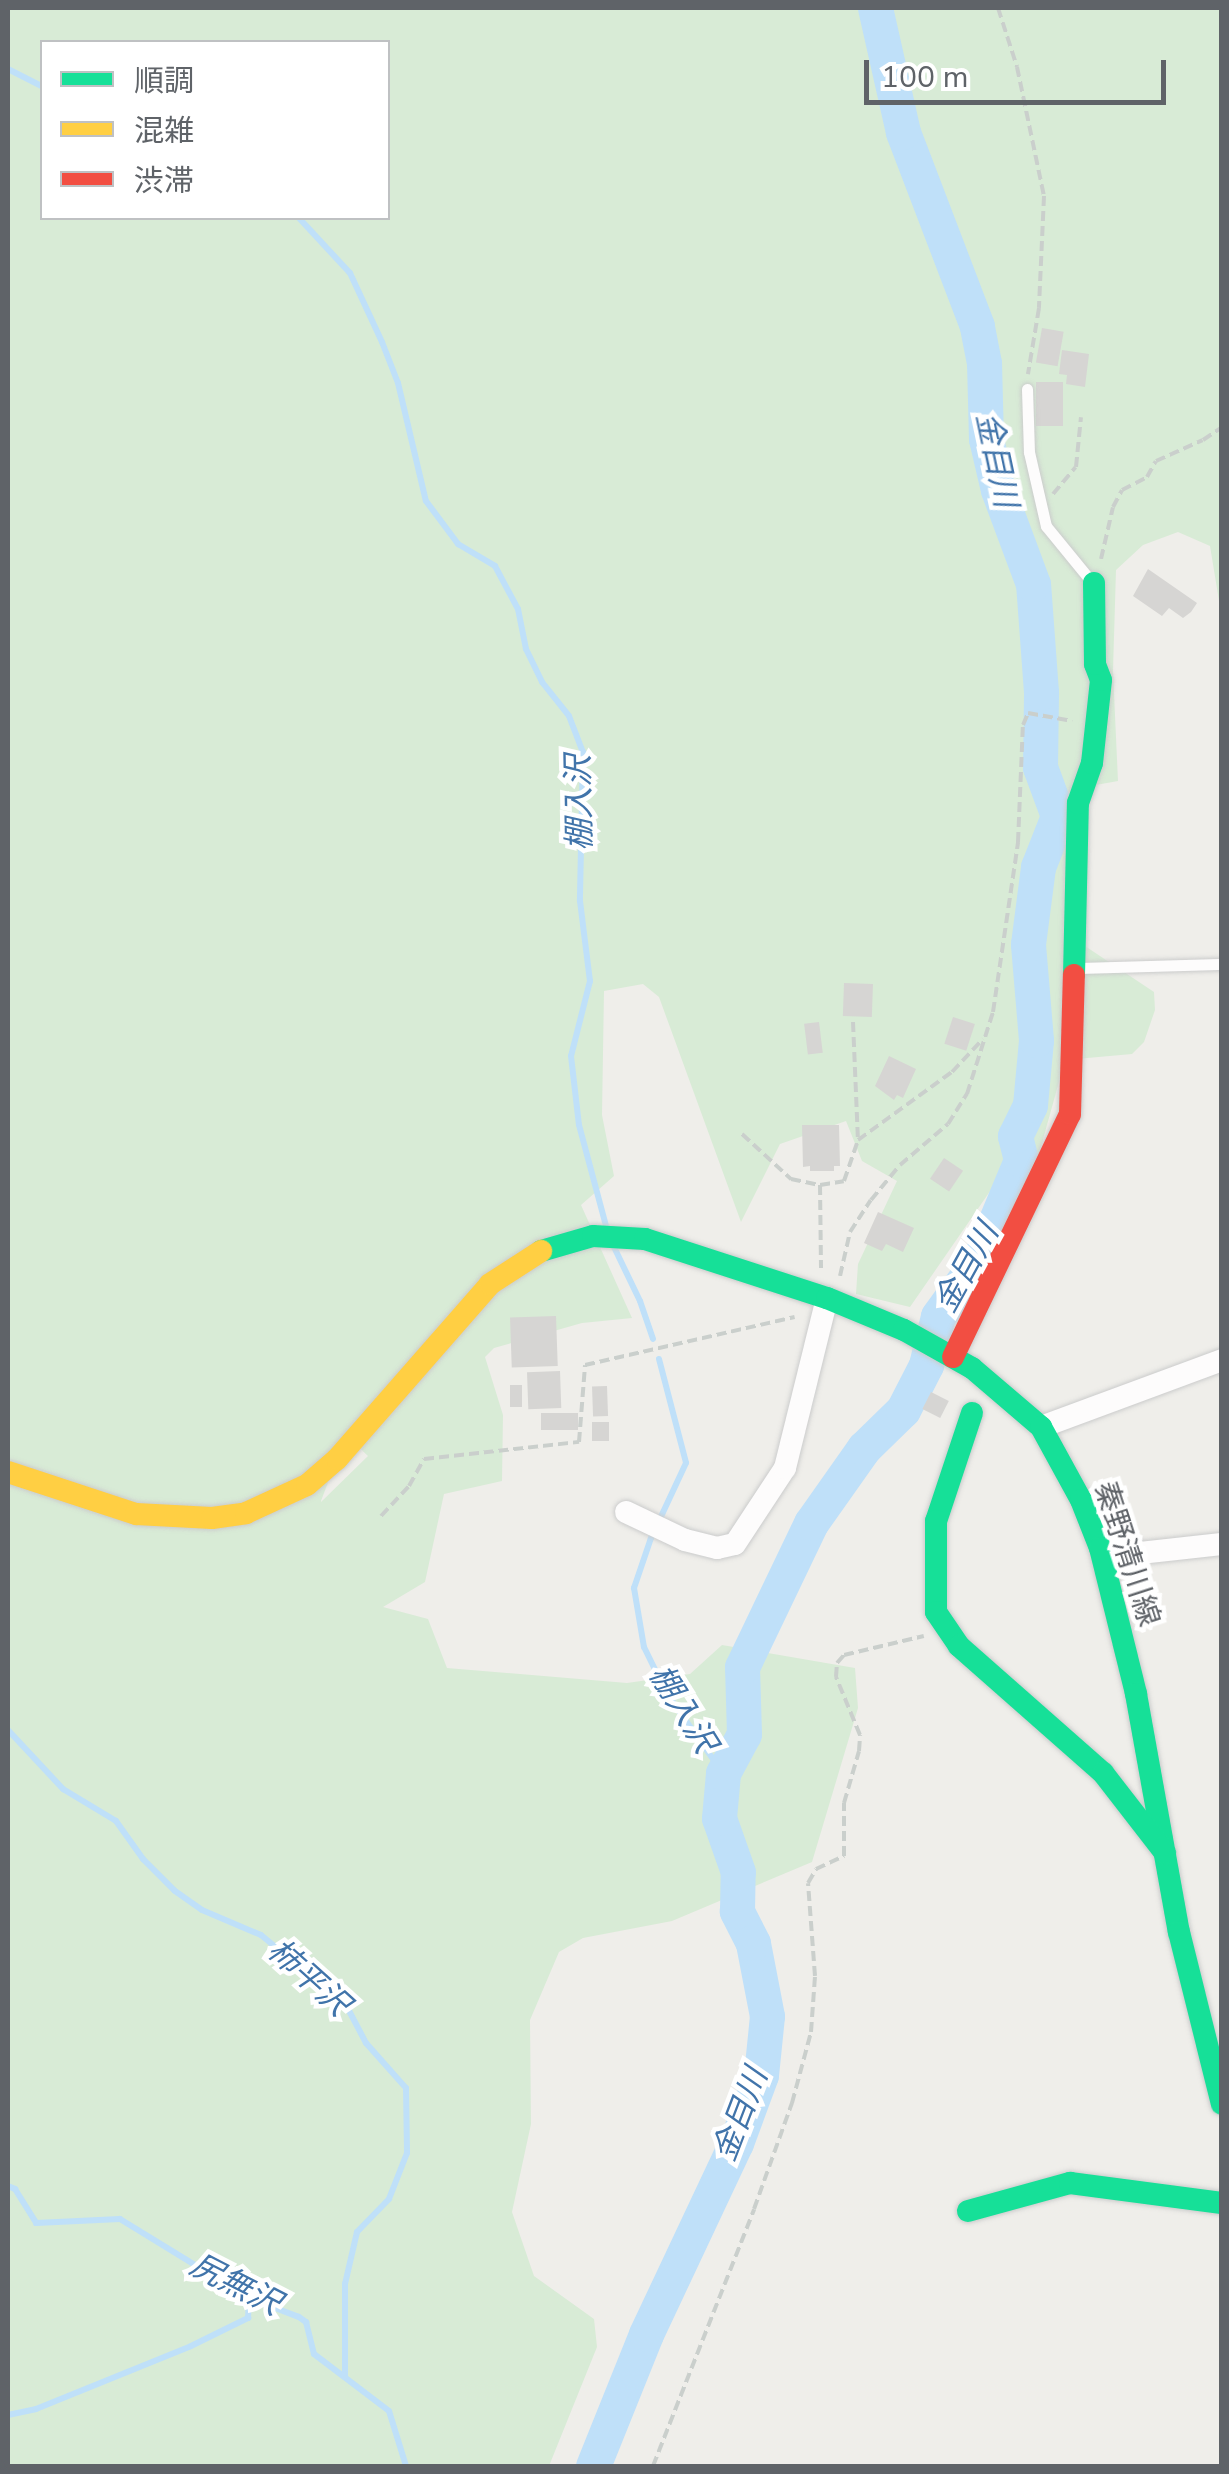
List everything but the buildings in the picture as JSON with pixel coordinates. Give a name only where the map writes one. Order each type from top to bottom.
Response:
[{"type":"main road","points":[[947,1354],[1070,1114],[1078,803],[1092,763],[1100,680],[1095,664],[1094,583]]},
{"type":"main road","name":"秦野清川線","points":[[8,1472],[136,1514],[177,1519],[246,1513],[307,1484],[337,1460],[490,1284],[542,1250],[593,1236],[673,1246],[827,1298],[904,1330],[986,1379],[1042,1427],[1081,1500],[1100,1548],[1136,1694],[1179,1932],[1222,2104]]},
{"type":"main road","points":[[972,1412],[936,1521],[936,1612],[959,1646],[1103,1773],[1165,1853]]},
{"type":"main road","points":[[968,2211],[1070,2183],[1222,2202]]},
{"type":"street","points":[[626,1512],[685,1540],[718,1548],[735,1544],[786,1468],[827,1298]]},
{"type":"street","points":[[1042,1427],[1222,1360]]},
{"type":"street","points":[[1081,1500],[1105,1510],[1132,1550],[1157,1554],[1222,1544]]},
{"type":"lane","points":[[1026,388],[1029,452],[1041,510],[1060,548],[1094,583]]},
{"type":"lane","points":[[1076,968],[1222,964]]},
{"type":"path","points":[[998,8],[1017,67],[1044,196],[1039,308],[1026,388]]},
{"type":"path","points":[[1041,510],[1076,467],[1080,417]]},
{"type":"path","points":[[1094,583],[1113,507],[1122,490],[1147,477],[1156,461],[1168,453],[1203,440],[1222,427]]},
{"type":"path","points":[[381,1516],[409,1486],[424,1459],[578,1442],[585,1365],[820,1311],[850,1232],[900,1164],[948,1124],[966,1094],[986,1035],[1018,842],[1023,725],[1028,713],[1097,726]]},
{"type":"path","points":[[742,1134],[791,1179],[820,1185],[844,1181],[858,1140],[853,1022]]},
{"type":"path","points":[[858,1140],[952,1072],[986,1035]]},
{"type":"path","points":[[820,1185],[827,1298]]},
{"type":"path","points":[[654,2466],[792,2104],[811,2032],[815,1976],[808,1883],[816,1869],[844,1856],[844,1803],[859,1751],[860,1735],[836,1677],[837,1662],[844,1655],[948,1630]]},
{"type":"green space","points":[[8,8],[1221,8],[1221,613],[1210,546],[1178,532],[1143,545],[1116,570],[1113,671],[1118,781],[1079,788],[1079,942],[1154,992],[1155,1010],[1144,1042],[1132,1054],[1065,1060],[1037,1161],[995,1184],[910,1307],[856,1294],[858,1264],[897,1181],[862,1161],[846,1121],[780,1144],[741,1222],[659,997],[643,984],[604,991],[602,1115],[614,1176],[581,1205],[632,1318],[582,1323],[494,1348],[485,1357],[503,1415],[502,1481],[444,1494],[425,1582],[383,1607],[428,1619],[447,1668],[627,1683],[690,1674],[722,1645],[855,1668],[858,1708],[812,1862],[672,1921],[583,1938],[559,1952],[530,2020],[531,2124],[512,2212],[534,2276],[594,2319],[597,2347],[549,2466],[8,2466]],"holes":[[[346,1435],[368,1456],[321,1502]]]},
{"type":"waterway","name":"金目川","points":[[593,2466],[646,2334],[736,2143],[761,2075],[767,2016],[753,1943],[737,1911],[738,1872],[719,1818],[723,1773],[744,1734],[742,1667],[811,1523],[864,1448],[903,1410],[926,1365],[938,1316],[980,1258],[1021,1160],[1015,1136],[1030,1105],[1036,1040],[1028,944],[1038,867],[1058,816],[1040,767],[1041,692],[1033,584],[998,490],[986,439],[984,363],[977,326],[903,132],[875,8]]},
{"type":"waterway","name":"棚入沢","points":[[8,69],[40,85]]},
{"type":"waterway","name":"棚入沢","points":[[301,220],[350,273],[382,342],[398,383],[426,501],[458,544],[495,566],[518,609],[526,649],[542,682],[569,716],[583,752],[580,901],[590,981],[571,1056],[579,1125],[606,1226]]},
{"type":"waterway","name":"棚入沢","points":[[614,1247],[653,1339]]},
{"type":"waterway","name":"棚入沢","points":[[659,1359],[686,1463],[651,1538],[634,1588],[644,1647],[667,1694],[723,1773]]},
{"type":"waterway","name":"柿平沢","points":[[8,1730],[63,1789],[116,1821],[143,1859],[175,1891],[202,1910],[261,1935],[346,2005],[366,2043],[406,2088],[407,2153],[389,2199],[357,2232],[345,2284],[345,2377]]},
{"type":"waterway","name":"尻無沢","points":[[8,2186],[15,2189],[36,2223],[120,2219],[249,2298],[299,2317],[306,2322],[314,2354],[389,2411],[406,2466]]},
{"type":"waterway","points":[[8,2415],[36,2409],[191,2346],[248,2318],[249,2298]]},
{"type":"traffic: fast","points":[[1074,975],[1078,803],[1092,763],[1101,680],[1095,664],[1094,583]]},
{"type":"traffic: fast","points":[[541,1251],[593,1236],[645,1239],[827,1298],[904,1330],[972,1368],[1041,1427],[1081,1500],[1100,1548],[1136,1694],[1179,1932],[1222,2104]]},
{"type":"traffic: fast","points":[[972,1413],[936,1521],[936,1612],[959,1646],[1103,1773],[1165,1853]]},
{"type":"traffic: fast","points":[[968,2211],[1070,2183],[1222,2203]]},
{"type":"traffic: slow","points":[[8,1472],[136,1514],[212,1518],[246,1513],[307,1485],[337,1459],[490,1284],[541,1251]]},
{"type":"traffic: jam","points":[[953,1357],[1070,1114],[1074,975]]}]
